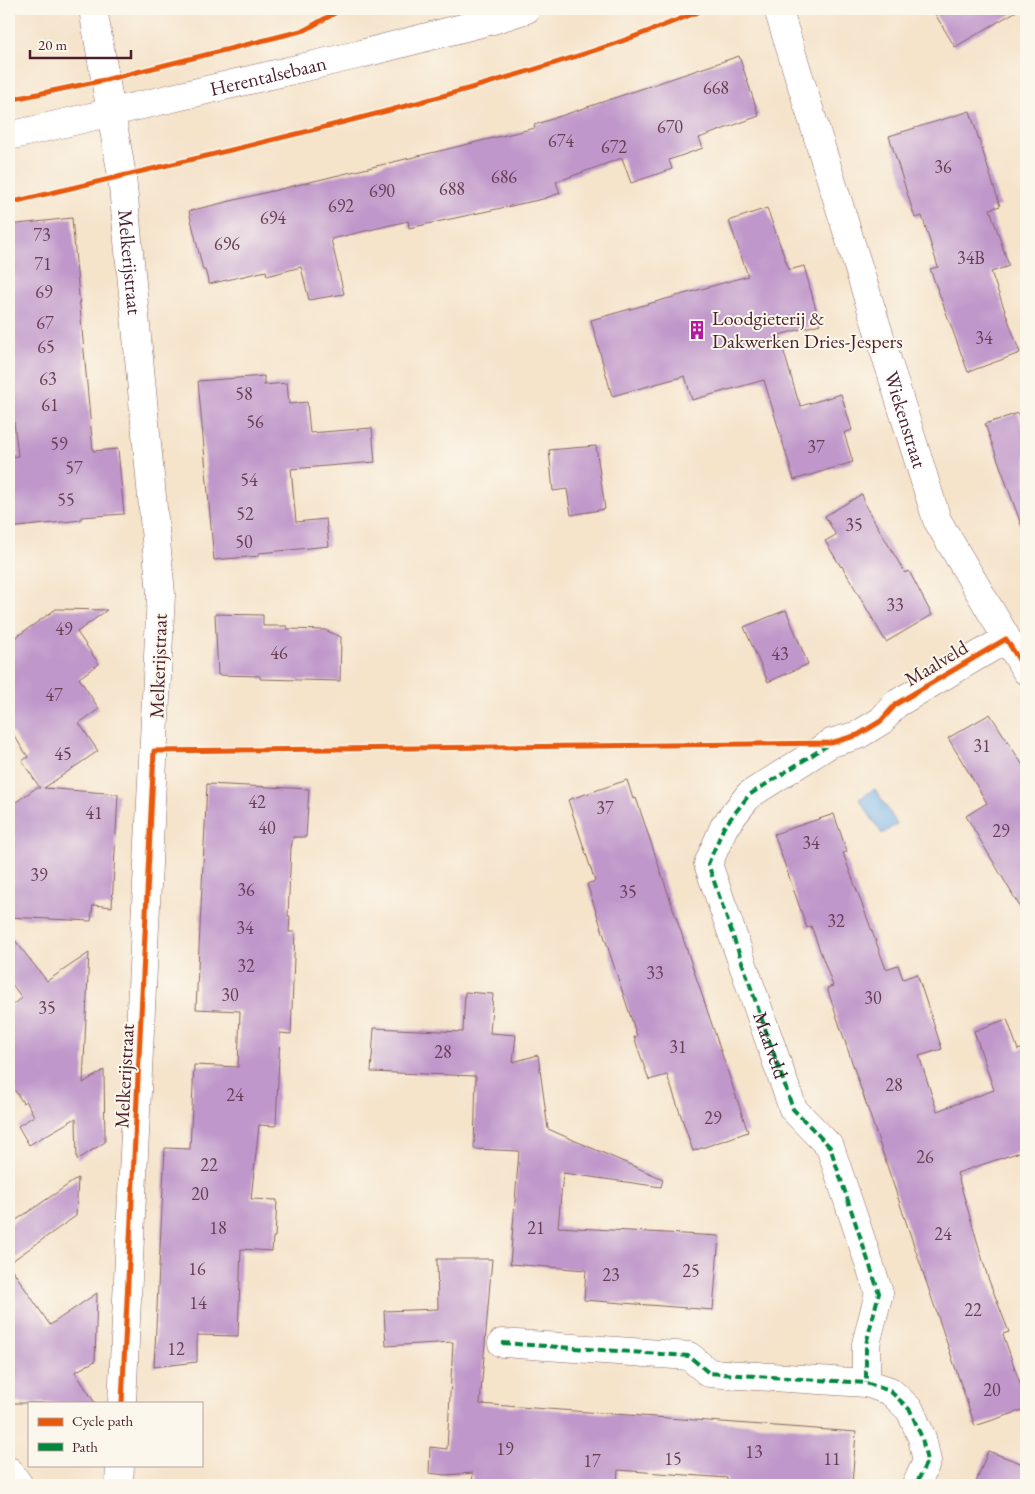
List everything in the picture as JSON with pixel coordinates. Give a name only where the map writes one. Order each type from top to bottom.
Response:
[{"type":"street","name":"Melkerijstraat","points":[[93,9],[122,176],[161,594],[122,1402]]},
{"type":"street","name":"Herentalsebaan","points":[[9,136],[361,54],[493,20],[526,9]]},
{"type":"street","name":"Wiekenstraat","points":[[778,9],[937,520],[1026,672]]},
{"type":"street","name":"Maalveld","points":[[866,1383],[866,1344],[879,1294],[830,1147],[793,1109],[708,864],[724,827],[749,795],[831,744],[858,735],[874,726],[896,704],[1006,639]]},
{"type":"street","points":[[502,1343],[688,1356],[709,1373],[866,1383],[890,1391],[910,1410],[922,1438],[927,1461],[916,1485]]},
{"type":"street","points":[[119,1485],[120,1466]]},
{"type":"street","points":[[9,1471],[19,1485]]},
{"type":"water","points":[[875,789],[897,824],[882,834],[859,799]]},
{"type":"building","points":[[932,9],[1020,9],[955,47]]},
{"type":"building","points":[[739,56],[759,116],[699,138],[703,148],[669,160],[672,169],[631,183],[622,158],[556,182],[560,193],[543,199],[409,228],[408,221],[331,239],[344,294],[309,300],[301,267],[267,276],[266,271],[209,284],[205,270],[203,270],[189,211],[535,128],[534,125]]},
{"type":"building","points":[[970,111],[1000,206],[990,209],[1009,266],[991,272],[1020,353],[968,372],[930,269],[938,267],[922,216],[915,218],[889,136]]},
{"type":"building","name":"Loodgieterij & Dakwerken Dries-Jespers","points":[[767,208],[789,270],[804,266],[820,324],[779,335],[797,397],[801,406],[841,394],[852,430],[844,433],[853,462],[794,480],[764,380],[692,400],[685,376],[612,396],[591,320],[748,276],[729,221]]},
{"type":"building","points":[[72,218],[93,451],[118,449],[124,514],[81,517],[81,520],[9,528],[9,457],[18,456],[9,379],[9,225]]},
{"type":"building","points":[[264,376],[264,385],[287,383],[289,404],[307,402],[310,433],[372,428],[375,462],[291,469],[296,522],[326,519],[329,546],[259,553],[259,556],[214,560],[198,381]]},
{"type":"building","points":[[1018,413],[1026,436],[1026,530],[1023,530],[985,424]]},
{"type":"building","points":[[596,446],[605,509],[571,515],[567,489],[553,491],[549,450]]},
{"type":"building","points":[[862,494],[866,507],[905,573],[909,571],[932,615],[886,642],[842,566],[825,541],[836,535],[825,516]]},
{"type":"building","points":[[56,609],[107,610],[77,632],[99,664],[79,678],[99,709],[79,723],[98,751],[44,788],[118,794],[112,907],[93,905],[91,921],[9,917],[9,807],[36,788],[40,788],[22,761],[28,757],[9,728],[9,642]]},
{"type":"building","points":[[786,610],[808,664],[768,682],[744,627]]},
{"type":"building","points":[[215,614],[263,615],[263,626],[287,626],[287,629],[325,630],[341,637],[340,681],[260,679],[260,676],[218,675]]},
{"type":"building","points":[[990,714],[1026,770],[1026,917],[966,816],[987,803],[948,738]]},
{"type":"building","points":[[627,780],[633,799],[636,798],[748,1132],[693,1151],[667,1075],[649,1080],[634,1037],[637,1036],[587,884],[595,881],[568,800]]},
{"type":"building","points":[[207,784],[309,789],[306,837],[293,837],[291,848],[288,916],[290,916],[289,932],[295,932],[291,1034],[280,1033],[276,1126],[259,1125],[251,1199],[277,1200],[275,1237],[273,1237],[272,1251],[241,1249],[238,1336],[197,1335],[197,1362],[154,1367],[165,1148],[190,1149],[194,1065],[238,1067],[240,1011],[196,1009]]},
{"type":"building","points":[[834,814],[847,852],[843,853],[886,969],[898,965],[903,979],[917,974],[942,1049],[919,1056],[937,1111],[994,1090],[974,1031],[1007,1019],[1018,1050],[1026,1047],[1026,1150],[957,1173],[988,1278],[1009,1332],[1003,1334],[1026,1401],[1026,1409],[975,1426],[827,988],[833,986],[811,926],[807,928],[774,834]]},
{"type":"building","points":[[9,933],[47,981],[89,953],[83,1083],[104,1070],[105,1142],[77,1160],[76,1118],[29,1145],[18,1126],[34,1116],[26,1101],[23,1103],[9,1081],[9,1007],[22,998],[9,980]]},
{"type":"building","points":[[465,992],[493,994],[490,1033],[516,1035],[513,1062],[538,1055],[548,1129],[663,1179],[661,1187],[563,1173],[558,1227],[719,1236],[713,1310],[584,1300],[586,1270],[510,1264],[519,1151],[474,1149],[476,1076],[371,1072],[374,1028],[463,1032]]},
{"type":"building","points":[[78,1178],[76,1216],[9,1263],[9,1225]]},
{"type":"building","points":[[437,1259],[492,1259],[480,1404],[856,1432],[852,1485],[727,1485],[727,1478],[618,1470],[617,1485],[532,1481],[532,1485],[472,1485],[473,1473],[445,1475],[429,1473],[430,1447],[447,1449],[453,1342],[386,1346],[384,1311],[438,1309]]},
{"type":"building","points":[[9,1265],[50,1325],[97,1293],[95,1361],[75,1372],[94,1402],[9,1403]]},
{"type":"building","points":[[988,1451],[1026,1465],[1026,1485],[975,1485]]},
{"type":"marked path","points":[[828,745],[749,795],[724,827],[708,864],[793,1109],[830,1147],[879,1293],[866,1344],[866,1383]]},
{"type":"marked path","points":[[502,1343],[689,1356],[709,1373],[866,1383],[890,1391],[910,1410],[922,1438],[927,1461],[916,1485]]},
{"type":"cycle path","points":[[9,100],[105,80],[305,30],[342,9]]},
{"type":"cycle path","points":[[9,203],[312,130],[462,91],[611,45],[706,9]]},
{"type":"cycle path","points":[[122,1402],[154,751],[831,743],[858,735],[881,721],[896,704],[1006,639],[1026,671]]},
{"type":"place","name":"Loodgieterij & Dakwerken Dries-Jespers","points":[[697,330]]}]
